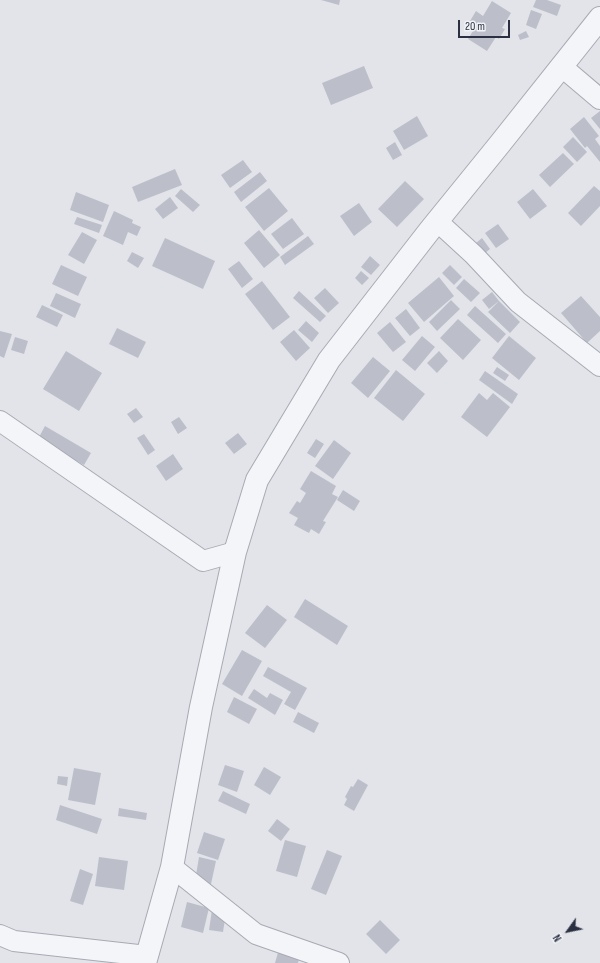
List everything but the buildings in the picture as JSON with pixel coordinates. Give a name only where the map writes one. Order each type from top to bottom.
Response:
[{"type":"street","points":[[0,936],[14,941],[146,960],[172,867],[201,707],[235,552],[257,480],[329,360],[437,221],[499,146],[600,18]]},
{"type":"street","points":[[561,66],[600,99]]},
{"type":"street","points":[[437,221],[474,255],[518,302],[600,366]]},
{"type":"street","points":[[0,421],[203,561],[235,552]]},
{"type":"street","points":[[172,867],[256,934],[340,963]]}]
